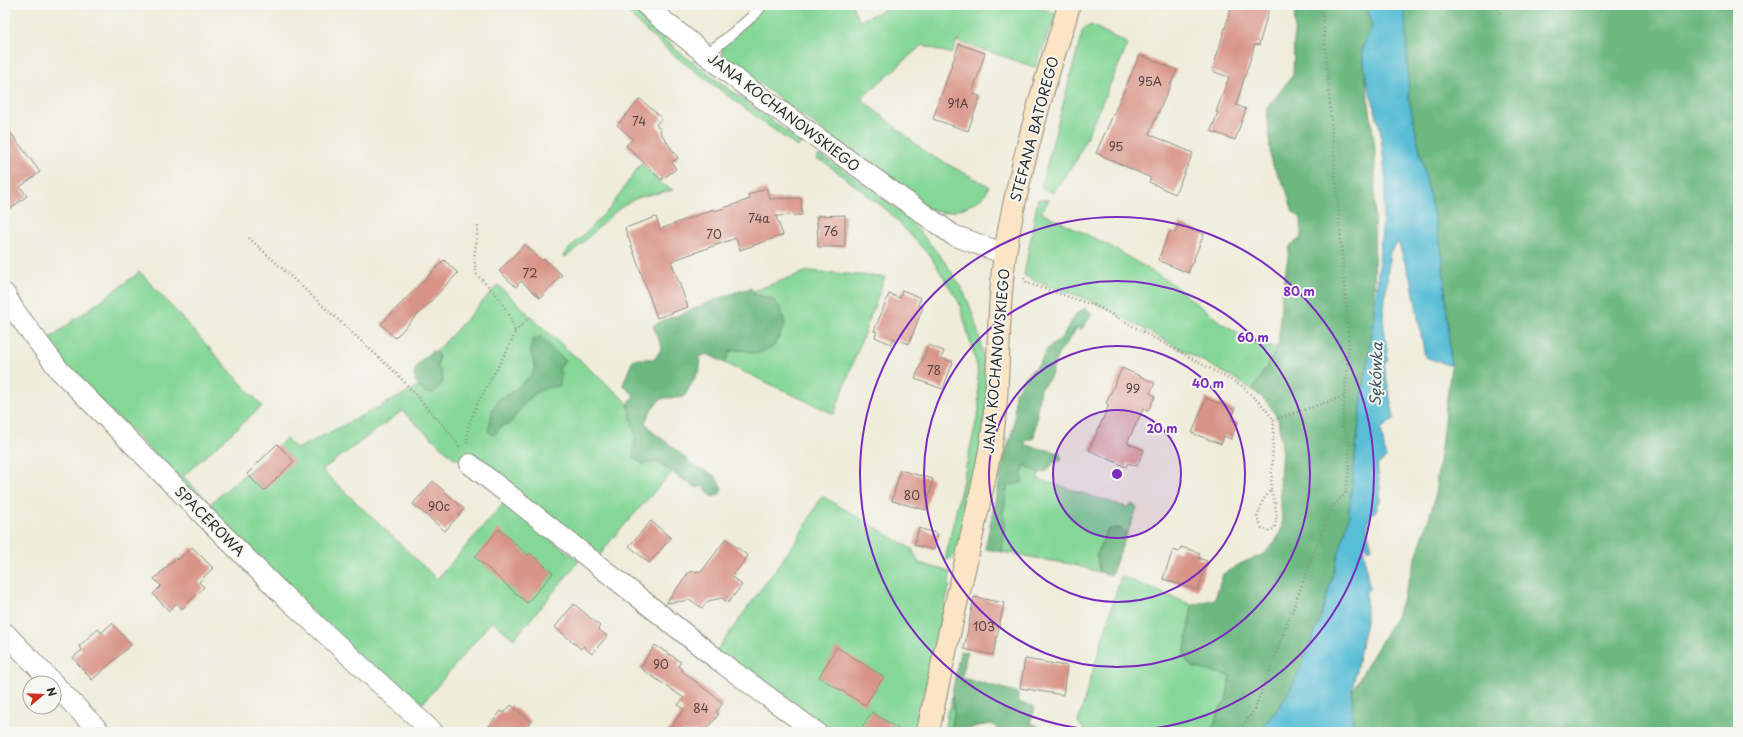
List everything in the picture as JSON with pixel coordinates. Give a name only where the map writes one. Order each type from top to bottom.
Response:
[{"type":"street","name":"JANA KOCHANOWSKIEGO","points":[[646,5],[744,85],[953,235],[1005,254],[999,301],[1000,336],[997,391],[990,453],[940,669],[928,732]]},
{"type":"street","name":"STEFANA BATOREGO","points":[[1005,254],[1022,167],[1069,5]]},
{"type":"street","name":"SPACEROWA","points":[[5,294],[14,310],[60,370],[284,596],[433,732]]},
{"type":"street","points":[[470,464],[718,660],[816,732]]},
{"type":"street","points":[[5,633],[46,675]]},
{"type":"street","points":[[62,692],[100,732]]},
{"type":"lane","points":[[706,55],[756,13],[762,5]]},
{"type":"path","points":[[1238,732],[1255,709],[1331,508],[1345,494],[1349,471],[1349,440],[1342,428],[1349,345],[1322,5]]},
{"type":"path","points":[[1496,5],[1500,13]]},
{"type":"path","points":[[478,226],[474,259],[477,275],[501,301],[509,314],[515,332]]},
{"type":"path","points":[[249,238],[398,375],[454,438],[470,464]]},
{"type":"path","points":[[1005,254],[1028,283],[1096,306],[1242,386],[1264,407],[1274,420],[1271,490],[1276,506],[1277,519],[1274,529],[1269,531],[1262,528],[1257,518],[1263,500],[1271,490]]},
{"type":"path","points":[[470,464],[467,451],[468,427],[477,404],[508,349],[515,332],[531,316]]},
{"type":"path","points":[[1274,420],[1345,396]]},
{"type":"green space","points":[[620,5],[628,5],[679,52],[802,143],[797,147],[676,57],[645,30]]},
{"type":"green space","points":[[763,5],[852,5],[859,21],[895,5],[1027,5],[1057,13],[1035,67],[957,41],[952,54],[922,45],[861,99],[928,154],[989,186],[985,195],[976,202],[959,210],[942,213],[925,207],[724,57],[722,51],[723,46]]},
{"type":"green space","points":[[1295,5],[1367,5],[1372,26],[1362,50],[1375,149],[1374,320],[1361,406],[1348,521],[1320,620],[1294,684],[1280,706],[1259,732],[1209,732],[1221,706],[1226,701],[1230,676],[1192,667],[1184,657],[1192,605],[1215,599],[1223,574],[1242,563],[1264,554],[1275,542],[1282,528],[1280,479],[1282,446],[1278,419],[1268,403],[1253,390],[1278,347],[1282,291],[1290,246],[1302,237],[1301,218],[1293,212],[1286,189],[1271,162],[1267,108],[1293,75]]},
{"type":"green space","points":[[1404,5],[1738,5],[1738,732],[1353,732],[1352,691],[1398,613],[1434,502],[1451,366],[1442,253],[1409,100]]},
{"type":"green space","points":[[1091,25],[1128,44],[1077,159],[1053,193],[1041,187],[1083,29]]},
{"type":"green space","points":[[817,156],[830,161],[866,186],[887,201],[910,221],[932,246],[952,273],[972,311],[980,339],[985,368],[987,396],[985,422],[959,544],[952,558],[948,560],[945,560],[979,409],[977,366],[959,302],[931,257],[888,211],[823,161],[816,160]]},
{"type":"green space","points":[[641,163],[662,184],[673,190],[637,198],[627,203],[609,217],[565,257],[563,255],[610,208]]},
{"type":"green space","points":[[1038,199],[1049,200],[1041,212],[1110,246],[1168,281],[1223,324],[1263,347],[1278,347],[1253,390],[1234,378],[1096,303],[1041,283],[1024,275]]},
{"type":"green space","points":[[808,271],[885,277],[834,414],[725,363],[730,351],[745,350],[756,354],[782,311],[773,299],[754,294],[753,291]]},
{"type":"green space","points":[[140,272],[262,406],[183,476],[210,504],[286,439],[297,449],[418,387],[426,393],[437,366],[439,357],[436,352],[498,285],[528,313],[527,314],[629,404],[628,406],[633,420],[635,443],[672,472],[612,539],[596,560],[473,457],[455,459],[402,411],[322,470],[437,579],[504,503],[579,561],[514,639],[492,621],[417,710],[299,599],[43,343]]},
{"type":"green space","points":[[751,288],[754,294],[768,298],[777,304],[782,312],[785,326],[773,347],[756,354],[745,350],[730,351],[725,363],[707,354],[699,357],[700,369],[684,397],[662,399],[653,407],[645,422],[654,433],[672,446],[693,465],[715,476],[722,488],[720,494],[713,497],[702,486],[697,488],[657,462],[642,464],[633,457],[635,435],[628,405],[634,395],[623,385],[633,359],[655,359],[662,347],[653,326],[717,299]]},
{"type":"green space","points":[[1086,308],[1092,314],[1082,329],[1076,328],[1058,355],[1051,376],[1040,388],[1034,438],[1025,441],[1026,445],[1060,453],[1062,460],[1053,463],[1047,471],[1039,473],[1025,465],[1022,473],[1022,483],[1008,485],[1003,513],[1005,524],[1002,552],[985,549],[1004,458],[1014,426],[1015,393],[1026,376],[1040,363],[1048,348],[1061,339],[1076,314]]},
{"type":"green space","points":[[541,336],[553,350],[565,360],[559,369],[561,375],[560,386],[545,388],[532,396],[509,425],[503,425],[495,434],[491,434],[488,431],[493,408],[499,399],[511,393],[532,375],[535,367],[530,349],[533,340]]},
{"type":"green space","points":[[432,351],[436,352],[439,357],[437,366],[441,371],[443,382],[434,393],[426,393],[416,382],[414,376],[417,366]]},
{"type":"green space","points":[[1025,465],[1039,473],[1038,479],[1129,508],[1131,504],[1137,507],[1127,534],[1122,529],[1107,530],[1097,555],[1099,572],[1075,565],[1002,552],[1005,524],[1003,513],[1008,484],[1022,473]]},
{"type":"green space","points":[[822,496],[912,549],[919,563],[950,572],[949,588],[915,732],[826,732],[716,651],[797,540]]},
{"type":"green space","points":[[1117,528],[1122,529],[1127,534],[1111,575],[1099,572],[1097,555],[1107,530]]},
{"type":"green space","points":[[1121,576],[1192,605],[1184,657],[1192,667],[1230,676],[1226,701],[1221,706],[1209,732],[1086,732],[1078,722]]},
{"type":"green space","points":[[960,651],[967,652],[962,678],[1017,692],[1019,703],[1034,706],[1034,712],[1030,723],[1038,726],[1041,732],[1000,732],[992,724],[977,726],[963,731],[952,726],[954,713],[952,694]]},
{"type":"green space","points":[[952,694],[954,713],[952,723],[950,732],[944,732],[948,710],[950,710]]},
{"type":"water","name":"Sękówka","points":[[1367,5],[1402,5],[1405,12],[1409,100],[1442,253],[1451,366],[1425,357],[1412,283],[1398,242],[1390,252],[1383,318],[1388,359],[1384,365],[1394,419],[1381,429],[1386,458],[1377,465],[1380,486],[1380,502],[1377,503],[1377,511],[1370,515],[1367,530],[1372,548],[1368,550],[1364,544],[1363,545],[1369,589],[1366,592],[1366,622],[1352,691],[1353,732],[1259,732],[1280,706],[1294,683],[1320,620],[1348,521],[1361,406],[1374,320],[1386,182],[1380,128],[1366,78],[1362,49],[1372,26]]},
{"type":"building","points":[[1232,5],[1270,5],[1259,45],[1255,44],[1236,105],[1246,109],[1235,140],[1211,131],[1218,112],[1216,112],[1229,77],[1212,71]]},
{"type":"building","points":[[959,44],[985,53],[972,94],[980,96],[968,131],[933,119]]},
{"type":"building","points":[[1140,55],[1177,70],[1149,134],[1193,153],[1175,194],[1149,182],[1151,178],[1096,153]]},
{"type":"building","points":[[640,99],[662,118],[656,125],[661,130],[660,132],[678,158],[672,162],[676,169],[661,180],[626,145],[633,139],[617,125]]},
{"type":"building","points":[[5,125],[40,172],[20,187],[27,196],[5,213]]},
{"type":"building","points":[[766,188],[770,199],[801,198],[802,215],[776,216],[783,235],[740,250],[736,238],[671,261],[688,307],[657,318],[625,228],[656,217],[660,229],[714,209],[715,211],[750,199],[748,195]]},
{"type":"building","points":[[845,215],[845,247],[818,247],[817,216]]},
{"type":"building","points":[[1179,223],[1204,234],[1188,273],[1158,260],[1170,231],[1175,233]]},
{"type":"building","points":[[525,244],[542,261],[544,259],[562,275],[540,298],[521,281],[516,287],[499,271]]},
{"type":"building","points":[[444,260],[458,273],[395,338],[381,324]]},
{"type":"building","points":[[902,290],[921,298],[918,305],[923,307],[909,344],[894,338],[891,344],[875,337],[877,332],[874,331],[889,294],[900,298]]},
{"type":"building","points":[[928,345],[944,351],[941,358],[953,362],[943,389],[915,379]]},
{"type":"building","points":[[1122,368],[1155,383],[1150,393],[1155,396],[1148,411],[1143,409],[1127,443],[1144,450],[1137,466],[1128,463],[1126,467],[1089,450],[1109,405],[1106,403]]},
{"type":"building","points":[[1206,398],[1235,410],[1231,420],[1238,422],[1231,439],[1224,436],[1221,444],[1192,433]]},
{"type":"building","points":[[277,444],[294,461],[264,491],[247,474]]},
{"type":"building","points":[[900,470],[933,479],[926,510],[892,501]]},
{"type":"building","points":[[433,481],[464,509],[445,531],[413,504]]},
{"type":"building","points":[[651,521],[671,538],[649,563],[629,546]]},
{"type":"building","points":[[919,528],[938,534],[934,550],[914,545]]},
{"type":"building","points":[[499,529],[528,555],[530,553],[553,573],[527,603],[475,557]]},
{"type":"building","points":[[726,539],[748,556],[732,577],[742,585],[728,603],[722,598],[708,601],[702,608],[691,600],[666,603],[689,572],[702,571]]},
{"type":"building","points":[[192,547],[213,568],[199,582],[204,587],[182,609],[177,603],[169,611],[153,594],[161,586],[154,579],[176,558],[178,560]]},
{"type":"building","points":[[1181,547],[1200,553],[1198,558],[1207,561],[1198,590],[1163,579],[1173,550],[1179,552]]},
{"type":"building","points":[[974,597],[1004,603],[993,655],[964,649]]},
{"type":"building","points":[[574,604],[600,626],[598,629],[607,636],[592,654],[583,646],[581,649],[555,627]]},
{"type":"building","points":[[112,623],[131,645],[92,680],[73,658],[82,650],[79,646],[98,629],[101,633]]},
{"type":"building","points":[[655,645],[681,662],[678,666],[682,669],[681,670],[723,703],[716,712],[719,714],[705,732],[667,732],[684,710],[678,705],[684,698],[640,668]]},
{"type":"building","points":[[837,647],[884,677],[865,705],[819,677]]},
{"type":"building","points":[[1025,659],[1067,666],[1063,695],[1020,688]]},
{"type":"building","points":[[511,705],[531,721],[523,731],[524,732],[484,732],[501,711],[504,713]]},
{"type":"building","points":[[872,712],[903,732],[859,732]]}]
